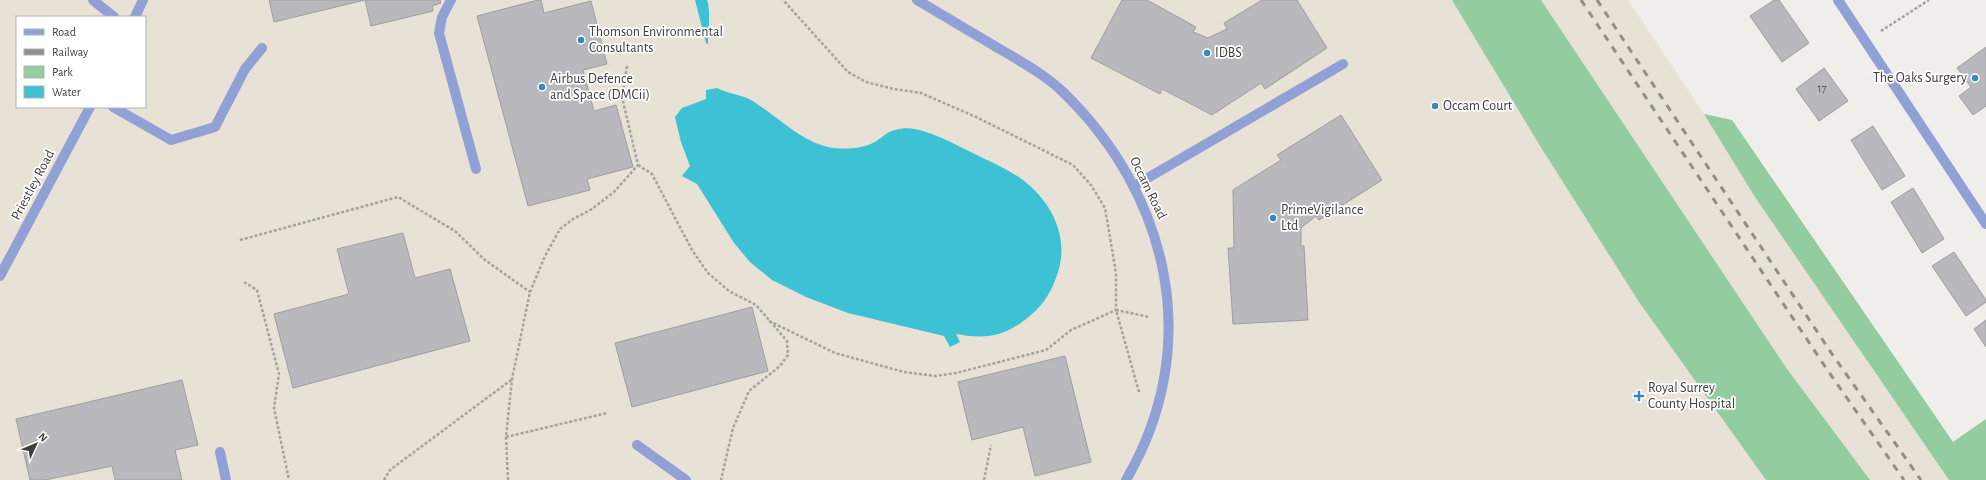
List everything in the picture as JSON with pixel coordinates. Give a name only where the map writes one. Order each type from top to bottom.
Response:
[{"type":"street","points":[[93,0],[113,16]]},
{"type":"street","points":[[135,16],[143,0]]},
{"type":"street","points":[[451,0],[442,17],[439,34],[476,169]]},
{"type":"street","name":"Occam Road","points":[[917,0],[1030,66],[1062,91],[1109,144],[1134,186],[1152,226],[1164,267],[1169,320],[1168,352],[1160,399],[1149,430],[1126,480]]},
{"type":"street","points":[[1838,0],[1986,224]]},
{"type":"street","points":[[115,108],[172,140],[215,126],[244,70],[262,48]]},
{"type":"street","points":[[1134,186],[1343,64]]},
{"type":"street","name":"Priestley Road","points":[[0,276],[89,108]]},
{"type":"street","points":[[637,445],[686,480]]},
{"type":"street","points":[[220,452],[226,480]]},
{"type":"path","points":[[784,0],[848,72],[873,84],[921,93],[974,116],[1073,165],[1091,185],[1105,208],[1116,273],[1116,310],[1140,395]]},
{"type":"path","points":[[1865,41],[1929,0]]},
{"type":"path","points":[[627,66],[622,97],[638,164],[652,174],[692,250],[708,273],[729,291],[756,305],[787,341],[788,355],[780,366],[749,391],[733,428],[721,480]]},
{"type":"path","points":[[508,480],[506,437],[512,379],[530,292],[545,256],[560,229],[573,219],[592,209],[614,192],[638,164]]},
{"type":"path","points":[[240,240],[398,197],[455,231],[486,260],[530,292]]},
{"type":"path","points":[[244,282],[257,290],[279,374],[274,408],[289,480]]},
{"type":"path","points":[[769,321],[835,353],[904,372],[936,376],[956,373],[1046,350],[1071,330],[1116,310],[1152,318]]},
{"type":"path","points":[[384,480],[390,470],[512,379]]},
{"type":"path","points":[[506,437],[607,413]]},
{"type":"path","points":[[984,480],[991,445]]},
{"type":"shaded area","points":[[0,0],[1628,0],[1704,114],[1732,120],[1953,442],[1986,419],[1986,480],[0,480]]},
{"type":"green space","points":[[1452,0],[1541,0],[1787,369],[1870,480],[1766,480],[1639,302],[1542,149]]},
{"type":"green space","points":[[1704,114],[1732,120],[1953,442],[1986,419],[1986,480],[1949,480],[1755,197]]},
{"type":"water","points":[[695,0],[707,0],[709,15],[708,44],[706,43]]},
{"type":"water","points":[[717,88],[751,100],[797,133],[817,144],[846,149],[870,144],[895,130],[902,128],[912,129],[923,131],[944,139],[998,165],[1017,176],[1034,189],[1043,199],[1056,223],[1060,235],[1061,262],[1055,281],[1047,297],[1036,311],[1013,328],[996,335],[978,337],[956,334],[960,342],[950,347],[944,336],[848,313],[806,297],[772,280],[750,262],[734,243],[697,184],[682,176],[690,166],[681,142],[675,117],[682,108],[706,99],[706,90]]},
{"type":"building","points":[[269,0],[365,0],[274,22]]},
{"type":"building","points":[[365,0],[440,0],[441,3],[432,6],[433,11],[371,26]]},
{"type":"building","name":"Airbus Defence and Space (DMCii)","points":[[541,0],[544,13],[591,1],[607,64],[583,70],[594,111],[616,105],[633,167],[587,179],[590,190],[528,206],[477,16]]},
{"type":"building","name":"IDBS","points":[[1122,0],[1147,0],[1196,27],[1193,32],[1208,38],[1227,29],[1224,23],[1262,0],[1297,0],[1327,48],[1265,89],[1261,83],[1212,115],[1162,89],[1160,94],[1091,58]]},
{"type":"building","points":[[1774,0],[1779,0],[1809,43],[1782,62],[1750,16]]},
{"type":"building","name":"The Oaks Surgery","points":[[1986,47],[1986,106],[1973,115],[1959,96],[1971,87],[1957,68]]},
{"type":"building","points":[[1824,68],[1848,101],[1819,121],[1796,89]]},
{"type":"building","name":"PrimeVigilance Ltd","points":[[1341,115],[1382,180],[1319,220],[1316,216],[1301,228],[1301,246],[1304,246],[1308,320],[1233,324],[1228,248],[1234,248],[1233,190],[1281,160],[1277,155]]},
{"type":"building","points":[[1873,126],[1905,176],[1882,190],[1851,140]]},
{"type":"building","points":[[1913,188],[1944,239],[1922,253],[1891,202]]},
{"type":"building","points":[[403,233],[415,278],[450,269],[470,341],[293,388],[274,314],[349,294],[337,249]]},
{"type":"building","points":[[1954,252],[1986,300],[1986,302],[1966,316],[1932,266]]},
{"type":"building","points":[[752,307],[768,371],[632,407],[615,343]]},
{"type":"building","points":[[1986,320],[1986,347],[1974,329]]},
{"type":"building","points":[[1065,356],[1091,462],[1035,476],[1023,427],[972,440],[958,382]]},
{"type":"building","points":[[182,380],[198,445],[175,450],[182,480],[115,480],[112,466],[45,480],[30,480],[16,419]]},
{"type":"railway","points":[[1581,0],[1824,365],[1904,480]]},
{"type":"railway","points":[[1597,0],[1832,354],[1921,480]]},
{"type":"place","name":"Thomson Environmental Consultants","points":[[581,40]]},
{"type":"place","name":"IDBS","points":[[1207,53]]},
{"type":"place","name":"The Oaks Surgery","points":[[1975,78]]},
{"type":"place","name":"Airbus Defence and Space (DMCii)","points":[[542,87]]},
{"type":"place","name":"Occam Court","points":[[1435,106]]},
{"type":"place","name":"PrimeVigilance Ltd","points":[[1273,218]]},
{"type":"place","name":"Royal Surrey County Hospital","points":[[1639,396]]}]
